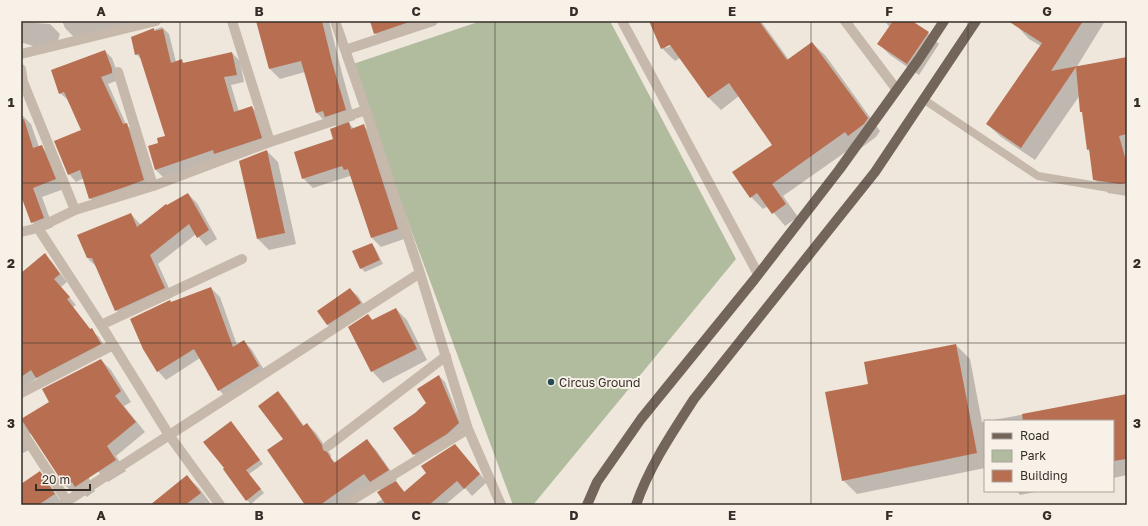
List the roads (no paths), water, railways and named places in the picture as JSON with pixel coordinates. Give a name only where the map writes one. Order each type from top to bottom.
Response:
[{"type":"main road","points":[[587,505],[597,482],[641,419],[758,274],[838,170],[920,58],[944,21]]},
{"type":"main road","points":[[636,505],[642,488],[657,460],[694,399],[875,172],[976,21]]},
{"type":"street","points":[[21,54],[156,21]]},
{"type":"street","points":[[232,21],[270,142]]},
{"type":"street","points":[[335,21],[420,273],[468,429],[501,505]]},
{"type":"street","points":[[345,50],[422,23],[433,21]]},
{"type":"street","points":[[622,21],[758,274]]},
{"type":"street","points":[[845,21],[897,90]]},
{"type":"street","points":[[21,69],[23,82],[75,210]]},
{"type":"street","points":[[118,72],[154,186]]},
{"type":"street","points":[[21,232],[38,228],[75,210],[154,186],[270,142],[366,110]]},
{"type":"street","points":[[38,228],[101,324],[169,435],[220,505]]},
{"type":"street","points":[[101,324],[242,260]]},
{"type":"street","points":[[21,430],[64,503],[420,273]]},
{"type":"street","points":[[21,392],[113,345]]},
{"type":"street","points":[[328,446],[446,356]]},
{"type":"street","points":[[344,505],[468,429]]},
{"type":"lane","points":[[923,99],[1038,176],[1127,191]]},
{"type":"place","name":"Circus Ground","points":[[551,382]]}]
